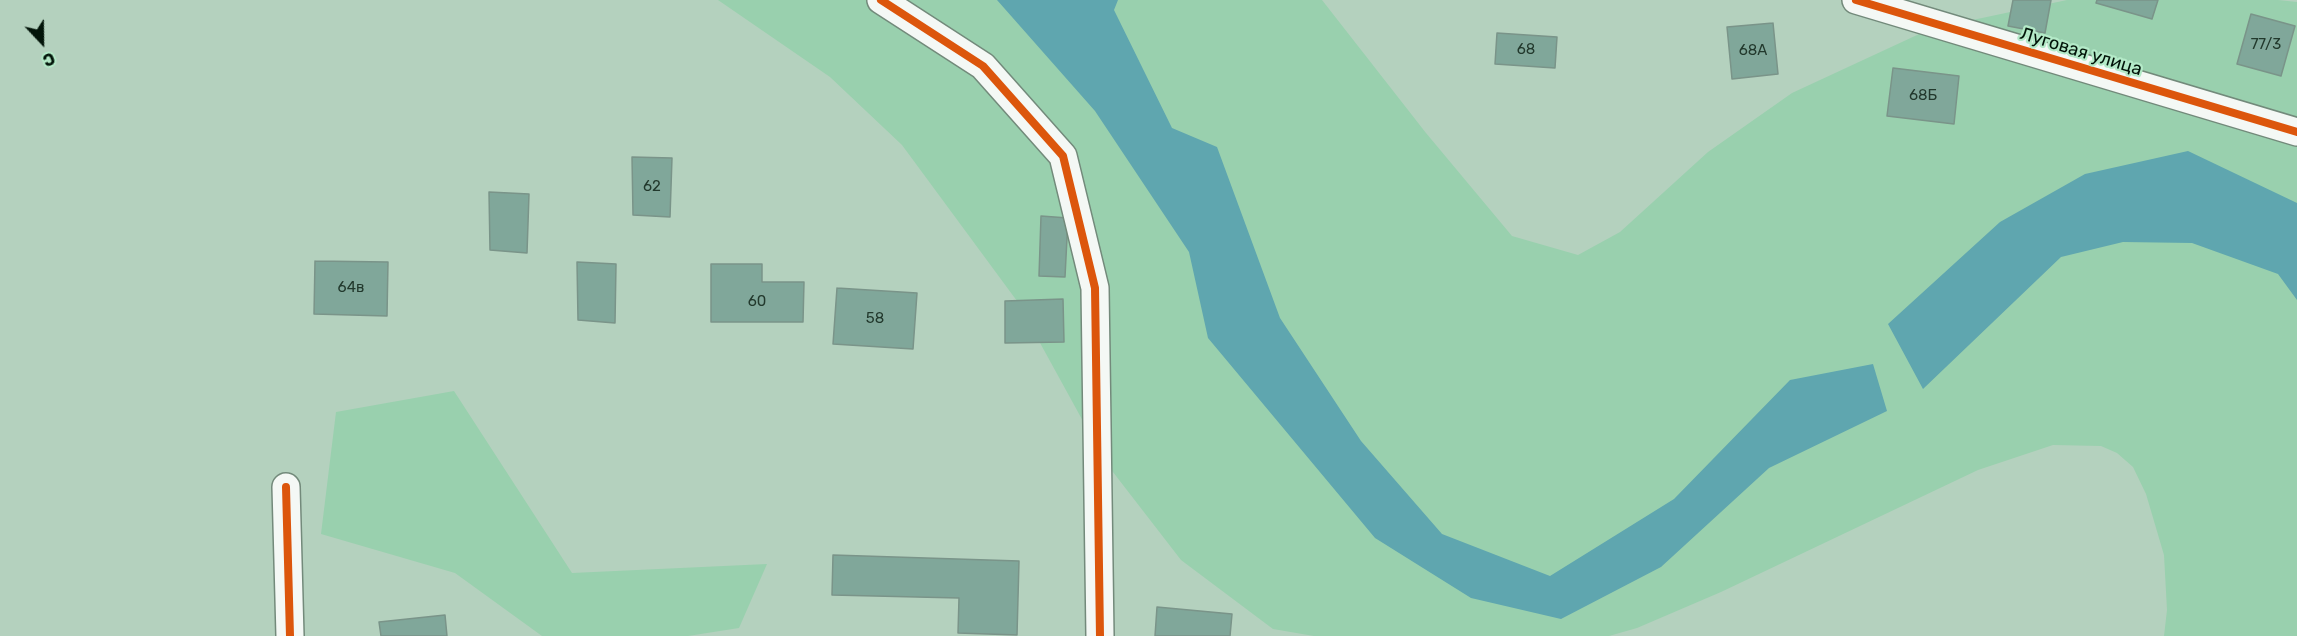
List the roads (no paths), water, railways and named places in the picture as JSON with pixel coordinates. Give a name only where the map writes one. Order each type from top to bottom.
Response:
[{"type":"street","points":[[881,0],[983,66],[1063,156],[1095,288],[1100,636]]},
{"type":"street","name":"Луговая улица","points":[[1856,0],[2297,132]]},
{"type":"street","points":[[286,487],[290,636]]},
{"type":"water","points":[[997,0],[1118,0],[1114,10],[1172,128],[1217,147],[1280,318],[1361,441],[1442,534],[1550,576],[1674,499],[1790,380],[1873,364],[1887,411],[1769,468],[1661,567],[1561,619],[1471,598],[1375,538],[1208,338],[1189,252],[1095,111]]},
{"type":"water","points":[[2188,151],[2297,203],[2297,300],[2278,274],[2192,243],[2123,242],[2061,257],[1923,389],[1888,324],[2000,222],[2085,174]]}]
